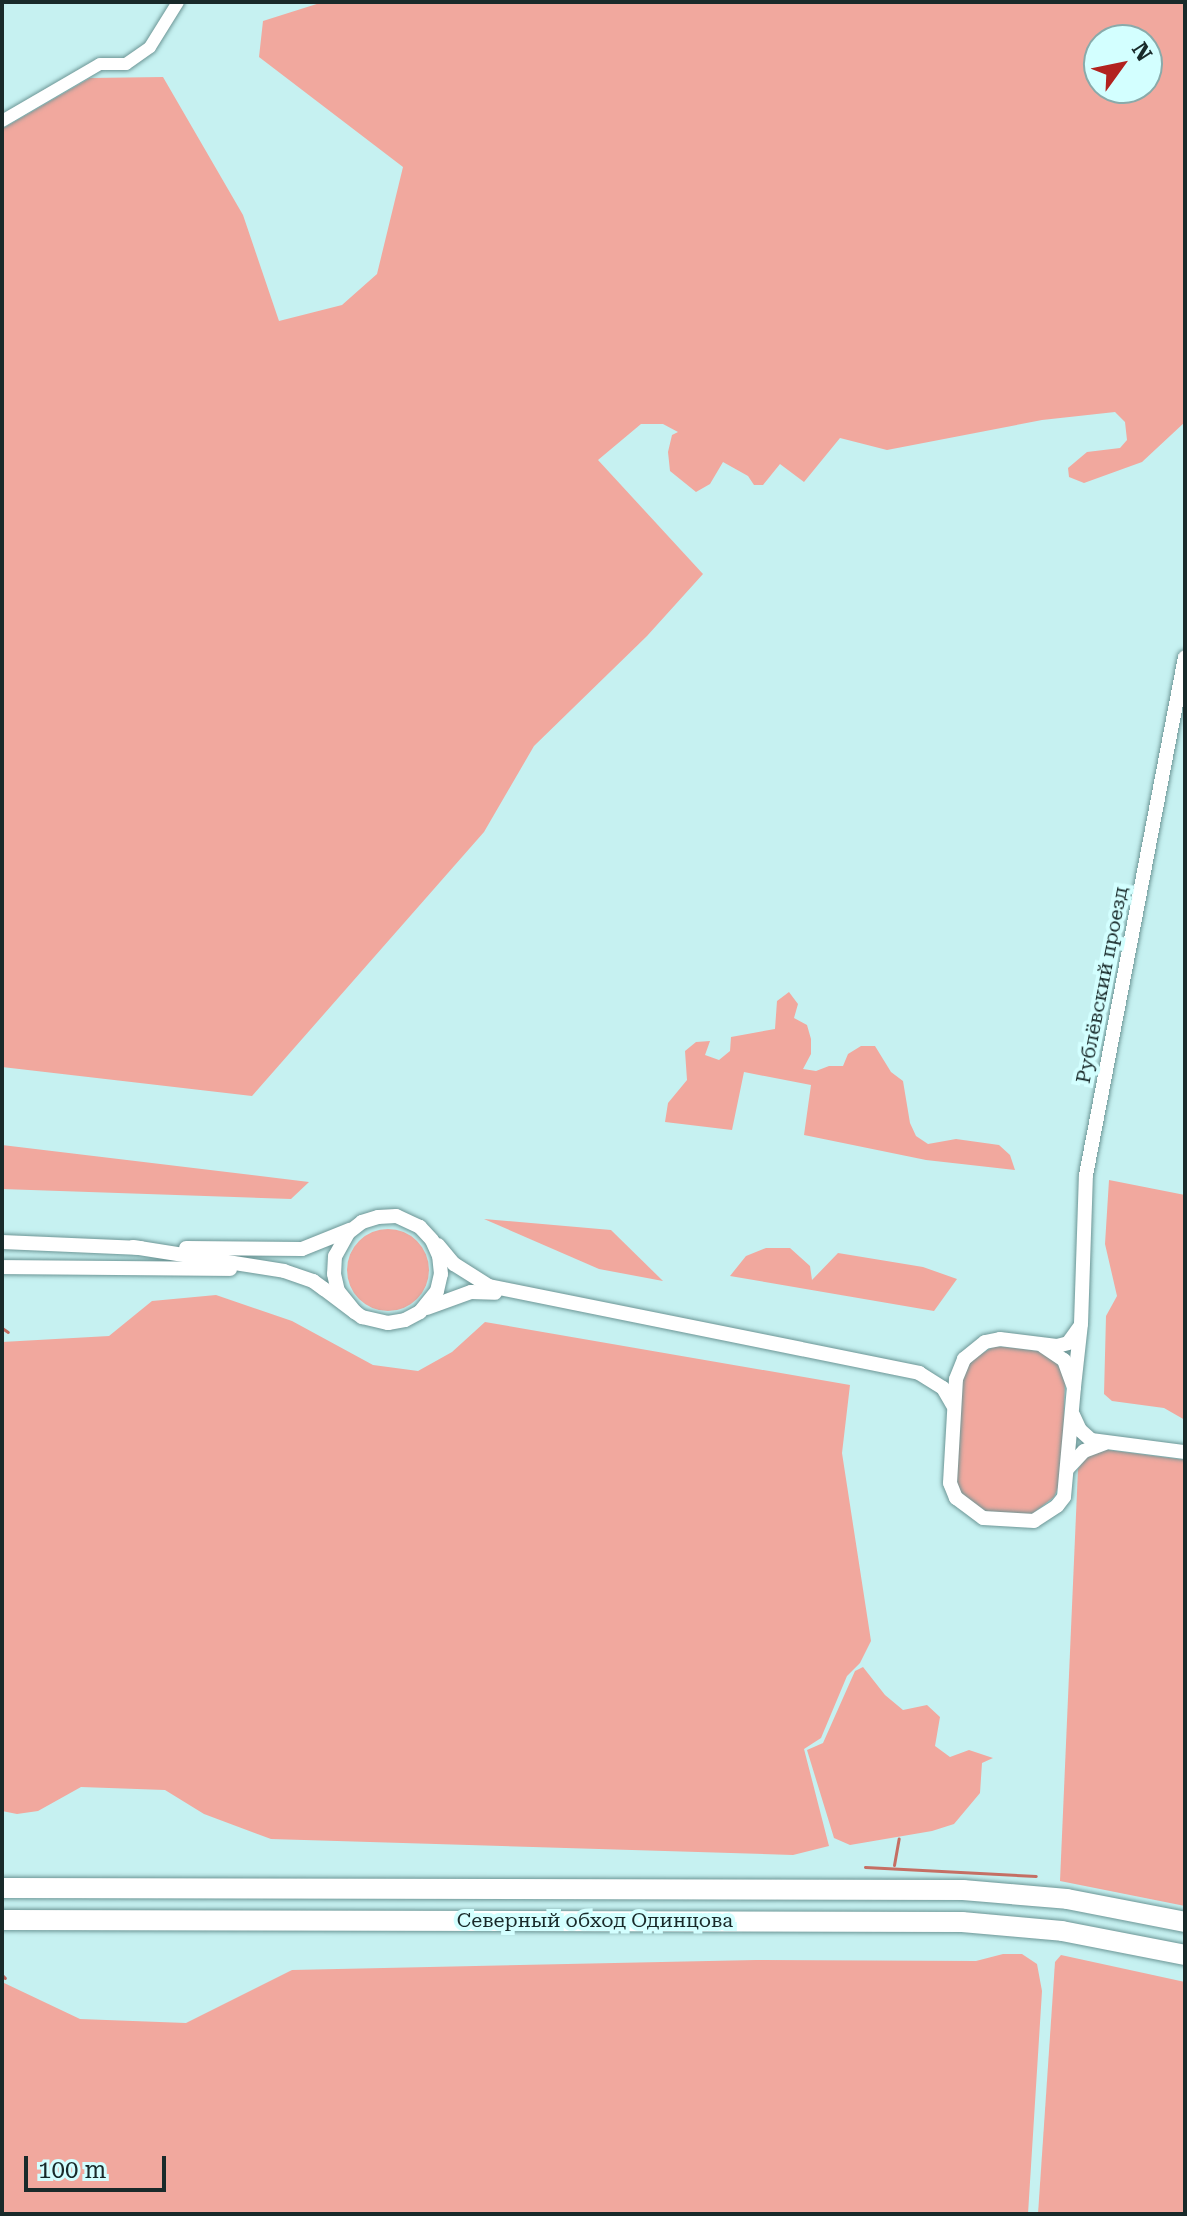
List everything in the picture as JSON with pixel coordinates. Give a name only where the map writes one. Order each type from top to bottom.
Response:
[{"type":"highway","name":"Северный обход Одинцова","points":[[2,1888],[963,1890],[1067,1899],[1185,1922]]},
{"type":"highway","name":"Северный обход Одинцова","points":[[2,1920],[962,1922],[1062,1931],[1185,1955]]},
{"type":"street","points":[[2,121],[100,64],[126,64],[150,47],[178,2]]},
{"type":"street","name":"Рублёвский проезд","points":[[1074,1387],[1081,1324],[1086,1175],[1185,657]]},
{"type":"street","points":[[2,1242],[292,1250],[321,1244],[370,1219],[396,1216],[413,1222],[427,1233],[472,1278],[526,1296]]},
{"type":"street","points":[[354,1227],[338,1248],[334,1274],[343,1299],[355,1312]]},
{"type":"street","points":[[413,1316],[432,1299],[439,1283],[439,1256],[427,1233]]},
{"type":"street","points":[[133,1247],[261,1268],[313,1281],[355,1312],[370,1320],[388,1323],[413,1316],[437,1301],[471,1292],[526,1296],[919,1373],[949,1369],[985,1342],[1000,1339],[1043,1346],[1068,1343],[1081,1324]]},
{"type":"street","points":[[2,1267],[199,1271],[261,1268]]},
{"type":"street","points":[[964,1359],[956,1379],[953,1405],[950,1483],[956,1498],[968,1510],[983,1518],[1034,1521],[1057,1506],[1064,1497],[1073,1415],[1074,1387],[1064,1360],[1043,1346]]},
{"type":"street","points":[[919,1373],[943,1388],[953,1405]]},
{"type":"street","points":[[1073,1415],[1085,1435],[1105,1443],[1185,1452]]},
{"type":"street","points":[[1068,1468],[1084,1451],[1105,1443]]},
{"type":"shaded area","points":[[323,2],[1185,2],[1185,422],[1142,462],[1084,483],[1069,477],[1068,468],[1087,452],[1120,448],[1127,440],[1125,422],[1115,412],[1042,420],[887,450],[840,438],[804,482],[780,464],[763,485],[754,485],[748,476],[723,462],[710,484],[696,492],[670,471],[668,452],[672,435],[678,432],[663,424],[641,424],[598,460],[703,574],[647,636],[534,746],[484,832],[252,1096],[2,1067],[2,129],[90,78],[163,77],[243,215],[279,321],[342,305],[377,274],[403,167],[259,57],[263,21]]},
{"type":"shaded area","points":[[789,992],[798,1004],[794,1018],[807,1025],[811,1039],[811,1054],[803,1069],[816,1071],[829,1066],[843,1066],[848,1054],[861,1046],[875,1046],[891,1072],[903,1081],[910,1123],[916,1136],[928,1144],[956,1139],[999,1145],[1010,1155],[1015,1170],[926,1160],[804,1135],[811,1085],[744,1072],[732,1130],[665,1122],[668,1103],[687,1080],[685,1051],[696,1042],[710,1041],[705,1055],[719,1060],[730,1051],[731,1037],[775,1029],[777,1001]]},
{"type":"shaded area","points":[[2,1145],[309,1182],[291,1199],[2,1189]]},
{"type":"shaded area","points":[[1109,1180],[1185,1195],[1185,1420],[1164,1408],[1112,1401],[1104,1394],[1106,1316],[1117,1296],[1105,1244]]},
{"type":"shaded area","points":[[484,1219],[611,1230],[663,1281],[599,1269]]},
{"type":"shaded area","points":[[380,1229],[396,1229],[411,1236],[422,1247],[429,1270],[426,1286],[417,1299],[396,1311],[380,1311],[365,1304],[354,1293],[347,1278],[347,1262],[354,1247],[365,1236]]},
{"type":"shaded area","points":[[766,1248],[790,1248],[810,1266],[812,1280],[838,1253],[923,1267],[957,1279],[934,1311],[730,1276],[746,1256]]},
{"type":"shaded area","points":[[216,1295],[292,1321],[373,1365],[418,1371],[452,1352],[485,1322],[850,1385],[842,1453],[871,1641],[860,1663],[847,1676],[821,1738],[804,1749],[829,1846],[793,1855],[271,1839],[204,1814],[165,1790],[81,1787],[38,1811],[17,1814],[2,1811],[2,1342],[109,1336],[152,1301]]},
{"type":"shaded area","points":[[995,1346],[1040,1351],[1057,1363],[1065,1380],[1062,1478],[1054,1497],[1032,1514],[988,1513],[970,1504],[957,1488],[954,1471],[960,1380],[971,1360]]},
{"type":"shaded area","points":[[1101,1449],[1185,1460],[1185,1906],[1060,1881],[1078,1469],[1088,1455]]},
{"type":"shaded area","points":[[863,1667],[885,1695],[903,1710],[927,1705],[940,1717],[935,1746],[950,1757],[969,1750],[993,1758],[982,1763],[980,1793],[954,1824],[932,1831],[850,1845],[834,1838],[807,1750],[823,1743],[855,1671]]},
{"type":"shaded area","points":[[1003,1954],[1022,1954],[1037,1964],[1042,1991],[1028,2214],[2,2214],[2,1982],[80,2019],[186,2023],[292,1970],[756,1960],[976,1961]]},
{"type":"shaded area","points":[[1061,1955],[1185,1982],[1185,2214],[1038,2214],[1055,1962]]},
{"type":"waterway","points":[[2,1328],[8,1332]]},
{"type":"waterway","points":[[894,1865],[899,1838]]},
{"type":"waterway","points":[[865,1867],[1036,1876]]},
{"type":"waterway","points":[[2,1975],[5,1978]]}]
